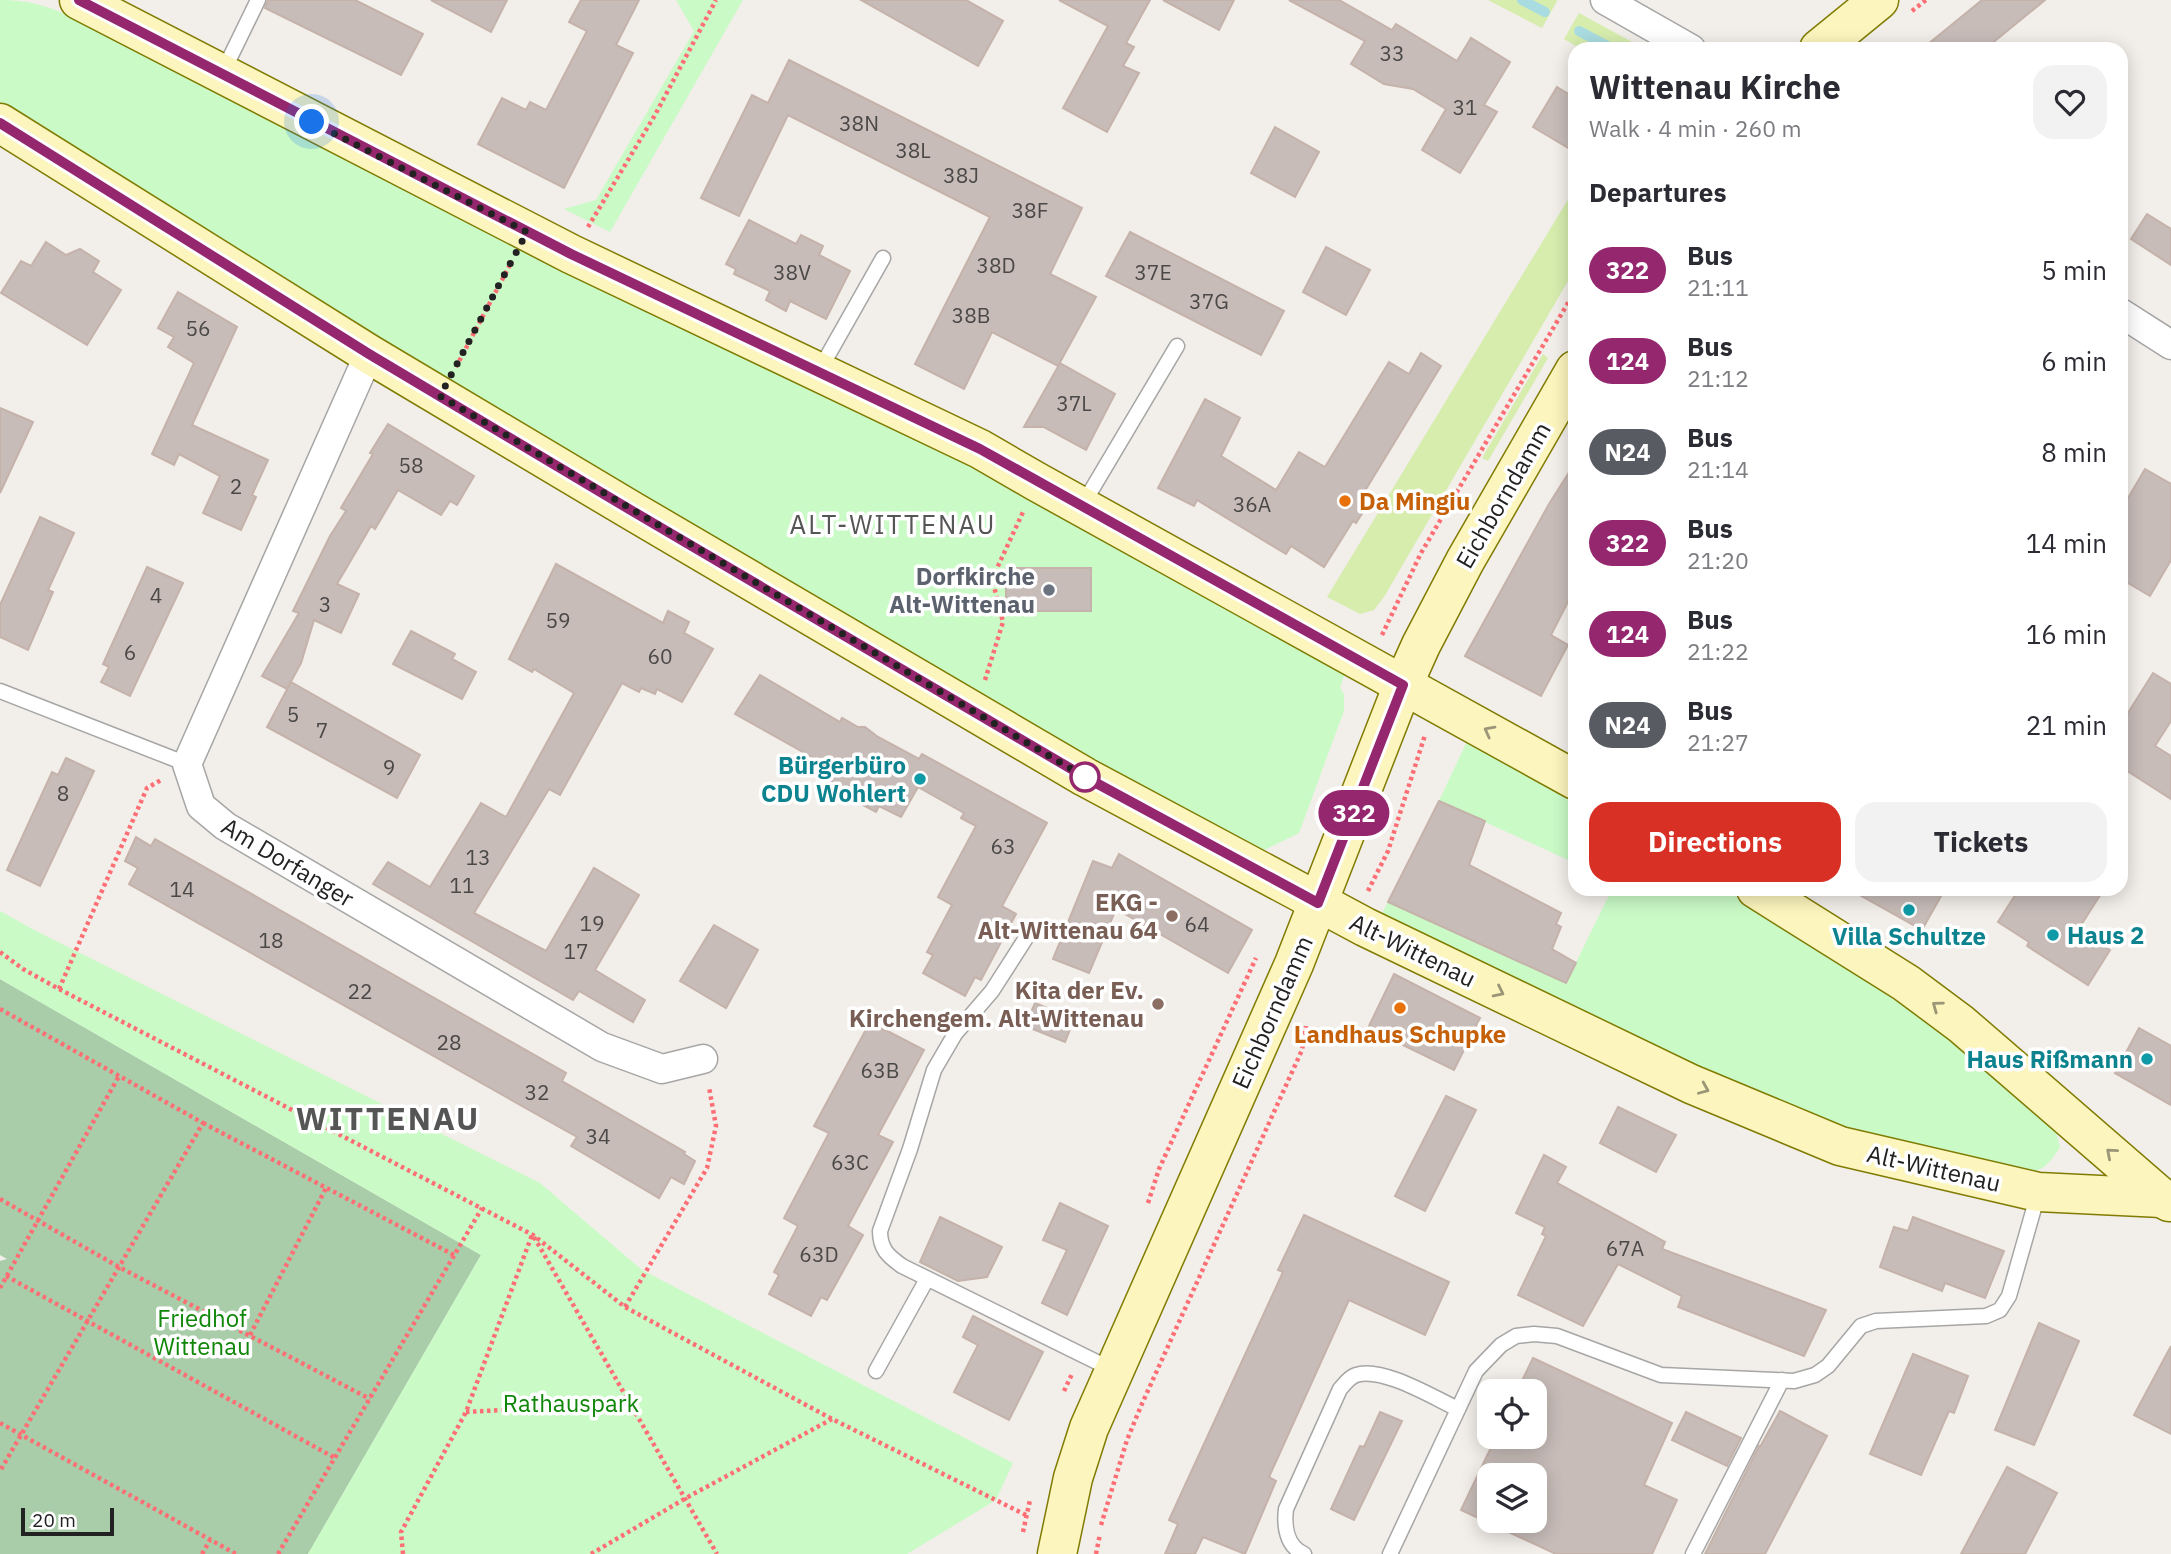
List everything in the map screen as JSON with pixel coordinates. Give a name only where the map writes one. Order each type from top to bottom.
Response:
[{"type":"main road","points":[[79,0],[571,254],[980,449],[1568,776]]},
{"type":"main road","points":[[1828,42],[1880,0]]},
{"type":"main road","name":"Alt-Wittenau","points":[[0,123],[369,354],[1085,777],[1318,903],[1415,952],[1690,1084],[1840,1146],[2038,1192],[2167,1200]]},
{"type":"main road","name":"Eichborndamm","points":[[1057,1554],[1073,1478],[1089,1428],[1294,964],[1403,685],[1441,604],[1568,382]]},
{"type":"main road","name":"Alt-Wittenau","points":[[1767,896],[1906,984],[1961,1024],[2167,1200]]},
{"type":"street","points":[[1605,0],[1679,42]]},
{"type":"street","points":[[2128,317],[2171,345]]},
{"type":"street","points":[[187,764],[369,354]]},
{"type":"street","name":"Am Dorfanger","points":[[187,764],[201,806],[225,825],[602,1047],[662,1069],[703,1059]]},
{"type":"lane","points":[[222,76],[258,0]]},
{"type":"lane","points":[[819,372],[883,258]]},
{"type":"lane","points":[[1082,507],[1177,346]]},
{"type":"lane","points":[[0,691],[187,764]]},
{"type":"lane","points":[[1026,938],[992,991],[954,1034],[934,1070],[910,1149],[880,1231],[880,1240],[888,1256],[927,1279],[1113,1370]]},
{"type":"lane","points":[[1390,1554],[1476,1371],[1501,1345],[1516,1336],[1557,1336],[1661,1375],[1794,1381],[1815,1375],[1828,1366],[1861,1326],[1876,1321],[1986,1316],[2000,1310],[2009,1296],[2038,1192]]},
{"type":"lane","points":[[876,1371],[927,1279]]},
{"type":"lane","points":[[1304,1554],[1298,1552],[1287,1535],[1284,1521],[1286,1508],[1340,1390],[1349,1379],[1358,1374],[1387,1377],[1458,1409]]},
{"type":"lane","points":[[1693,1554],[1782,1380]]},
{"type":"path","points":[[571,254],[655,115],[716,0]]},
{"type":"path","points":[[440,396],[527,232]]},
{"type":"path","points":[[1390,616],[1412,576],[1421,552],[1568,303]]},
{"type":"path","points":[[961,703],[987,678],[1003,622],[992,579],[1037,482]]},
{"type":"path","points":[[1367,892],[1388,851],[1421,747]]},
{"type":"path","points":[[59,989],[146,788],[187,764]]},
{"type":"path","points":[[0,952],[23,969],[59,989],[533,1234],[625,1307],[832,1419],[1009,1507]]},
{"type":"path","points":[[0,1009],[203,1123],[454,1255]]},
{"type":"path","points":[[1096,1554],[1101,1524],[1127,1440],[1302,1051],[1307,1021]]},
{"type":"path","points":[[625,1307],[707,1168],[716,1126],[703,1059]]},
{"type":"path","points":[[0,1288],[118,1076]]},
{"type":"path","points":[[0,1471],[203,1123]]},
{"type":"path","points":[[250,1335],[326,1188]]},
{"type":"path","points":[[0,1199],[120,1267],[370,1399]]},
{"type":"path","points":[[278,1554],[482,1208]]},
{"type":"path","points":[[533,1234],[717,1554]]},
{"type":"path","points":[[402,1554],[401,1532],[466,1412],[533,1234]]},
{"type":"path","points":[[6,1276],[335,1458]]},
{"type":"path","points":[[466,1412],[630,1403]]},
{"type":"path","points":[[592,1554],[686,1498],[832,1419]]},
{"type":"path","points":[[0,1423],[236,1554]]},
{"type":"path","points":[[202,1554],[210,1540]]},
{"type":"green space","points":[[0,0],[35,4],[87,24],[1007,482],[1346,671],[1340,687],[1344,695],[1344,711],[1299,833],[1258,853],[832,615],[0,105]]},
{"type":"green space","points":[[676,0],[743,0],[610,232],[564,209],[596,200],[694,31]]},
{"type":"green space","points":[[1488,0],[1556,0],[1557,1],[1542,28]]},
{"type":"green space","points":[[1579,13],[1632,42],[1569,42],[1564,39]]},
{"type":"green space","points":[[1568,200],[1568,281],[1384,597],[1374,610],[1360,614],[1327,597]]},
{"type":"green space","points":[[1543,354],[1548,358],[1488,461],[1482,458]]},
{"type":"green space","points":[[1468,739],[1568,795],[1568,860],[1439,801]]},
{"type":"green space","points":[[1609,896],[1735,896],[1928,1023],[2044,1112],[2056,1132],[2060,1147],[2048,1164],[2029,1173],[1850,1129],[1684,1062],[1381,915],[1388,902],[1566,983]]},
{"type":"green space","name":"Rathauspark","points":[[0,911],[540,1183],[642,1270],[1013,1463],[996,1500],[907,1554],[308,1554],[481,1255],[0,979]]},
{"type":"green space","name":"Friedhof Wittenau","points":[[0,979],[481,1255],[308,1554],[0,1554],[0,1261],[7,1259],[0,1255]]},
{"type":"building","points":[[268,0],[355,0],[423,34],[401,75],[265,8]]},
{"type":"building","points":[[431,0],[507,0],[491,32]]},
{"type":"building","points":[[581,0],[639,0],[616,45],[633,53],[564,188],[478,144],[502,98],[526,110],[530,102],[546,110],[587,31],[569,22]]},
{"type":"building","points":[[861,0],[966,0],[1003,21],[978,66]]},
{"type":"building","points":[[1059,0],[1150,0],[1126,43],[1134,47],[1123,66],[1139,73],[1107,132],[1063,108],[1108,26]]},
{"type":"building","points":[[1163,0],[1234,0],[1219,30]]},
{"type":"building","points":[[1289,0],[1339,0],[1392,30],[1396,24],[1457,61],[1471,38],[1510,62],[1484,105],[1497,112],[1460,173],[1422,150],[1446,109],[1413,89],[1384,84],[1351,64],[1365,41]]},
{"type":"building","points":[[1982,0],[2045,0],[1994,42],[1931,42]]},
{"type":"building","points":[[789,60],[1082,208],[1050,274],[1096,297],[1058,366],[992,332],[964,389],[915,364],[990,217],[788,115],[739,216],[701,198],[752,95],[768,103]]},
{"type":"building","points":[[1557,87],[1568,94],[1568,148],[1533,127]]},
{"type":"building","points":[[1275,127],[1319,152],[1295,197],[1251,173]]},
{"type":"building","points":[[2147,214],[2171,229],[2171,265],[2131,239]]},
{"type":"building","points":[[749,220],[796,244],[801,235],[823,246],[819,255],[850,271],[826,319],[790,301],[786,311],[766,300],[770,291],[734,274],[736,269],[726,264]]},
{"type":"building","points":[[1130,232],[1284,311],[1261,355],[1106,276]]},
{"type":"building","points":[[46,242],[66,255],[80,249],[99,261],[93,272],[121,290],[87,345],[1,293],[21,261],[31,266]]},
{"type":"building","points":[[1326,247],[1370,270],[1346,315],[1303,292]]},
{"type":"building","points":[[178,292],[237,327],[192,425],[268,460],[252,495],[256,497],[241,530],[203,513],[220,476],[179,454],[174,465],[152,454],[194,363],[168,347],[174,337],[158,328]]},
{"type":"building","points":[[1421,353],[1441,366],[1360,499],[1368,504],[1356,523],[1353,521],[1324,567],[1291,546],[1286,554],[1197,500],[1194,506],[1158,488],[1205,399],[1240,418],[1221,456],[1276,490],[1299,452],[1325,467],[1389,362],[1409,374]]},
{"type":"building","points":[[1060,363],[1115,394],[1086,450],[1044,427],[1024,427]]},
{"type":"building","points":[[0,408],[33,422],[0,493]]},
{"type":"building","points":[[388,424],[474,476],[457,505],[450,501],[441,515],[398,490],[375,529],[371,526],[337,584],[359,594],[341,633],[314,620],[301,663],[287,689],[262,676],[299,613],[293,611],[330,536],[346,511],[341,508]]},
{"type":"building","points":[[2145,469],[2171,484],[2171,560],[2150,596],[2128,583],[2128,498]]},
{"type":"building","points":[[1568,474],[1568,602],[1551,635],[1568,645],[1541,696],[1465,656]]},
{"type":"building","points":[[40,517],[74,533],[48,590],[53,592],[28,650],[0,637],[0,605]]},
{"type":"building","points":[[556,564],[663,623],[668,611],[689,622],[684,633],[713,649],[682,702],[657,689],[655,694],[641,688],[639,692],[622,683],[560,795],[549,789],[474,913],[546,951],[594,868],[639,895],[595,970],[645,1000],[633,1022],[579,991],[573,1000],[373,884],[388,862],[430,887],[481,803],[506,817],[574,693],[534,669],[532,672],[509,659]]},
{"type":"building","points":[[147,567],[183,583],[130,696],[101,682],[109,667],[103,664]]},
{"type":"building","name":"Dorfkirche Alt-Wittenau","points":[[1006,568],[1091,568],[1091,611],[1006,611]]},
{"type":"building","points":[[411,631],[455,654],[452,659],[476,672],[462,699],[393,664]]},
{"type":"building","points":[[2153,673],[2171,684],[2171,721],[2155,746],[2171,756],[2171,799],[2128,771],[2128,713]]},
{"type":"building","points":[[760,675],[840,722],[842,718],[858,727],[865,727],[919,759],[922,754],[1047,823],[1002,906],[1016,914],[981,980],[975,977],[965,996],[923,973],[933,955],[927,952],[952,905],[938,897],[976,826],[961,818],[964,813],[918,787],[901,817],[879,806],[876,812],[825,785],[831,774],[816,766],[819,761],[735,714]]},
{"type":"building","points":[[291,682],[420,755],[397,798],[267,727]]},
{"type":"building","points":[[66,758],[94,771],[40,886],[7,870],[52,772],[58,775]]},
{"type":"building","points":[[1439,801],[1485,821],[1469,865],[1561,913],[1556,924],[1561,927],[1552,949],[1576,963],[1566,983],[1388,902]]},
{"type":"building","points":[[136,837],[151,846],[155,839],[566,1073],[562,1081],[685,1152],[684,1154],[695,1161],[684,1184],[671,1177],[659,1198],[571,1146],[577,1137],[129,884],[138,868],[125,861]]},
{"type":"building","points":[[1119,854],[1252,930],[1228,973],[1116,909],[1089,973],[1053,959],[1093,861],[1112,868]]},
{"type":"building","name":"Villa Schultze","points":[[1861,896],[1941,896],[1922,930]]},
{"type":"building","name":"Haus 2","points":[[2015,896],[2100,896],[2078,930],[2110,950],[2088,985],[2027,946],[2029,942],[1998,922]]},
{"type":"building","points":[[714,925],[758,950],[726,1008],[680,981]]},
{"type":"building","points":[[1394,974],[1480,1018],[1454,1070],[1368,1028]]},
{"type":"building","points":[[1035,1003],[1074,1019],[1065,1042],[1025,1026]]},
{"type":"building","points":[[870,1022],[924,1050],[878,1135],[893,1142],[848,1226],[863,1235],[827,1300],[821,1297],[811,1316],[769,1294],[779,1275],[774,1272],[798,1226],[784,1218],[829,1133],[814,1126]]},
{"type":"building","name":"Haus Rißmann","points":[[2139,1028],[2171,1046],[2171,1105],[2115,1073]]},
{"type":"building","points":[[1446,1096],[1476,1110],[1425,1211],[1395,1196]]},
{"type":"building","points":[[1618,1107],[1676,1135],[1656,1172],[1600,1143]]},
{"type":"building","points":[[1544,1155],[1566,1167],[1557,1183],[1665,1242],[1662,1249],[1826,1310],[1804,1356],[1678,1307],[1682,1296],[1618,1264],[1583,1326],[1518,1295],[1546,1236],[1542,1234],[1545,1227],[1516,1213]]},
{"type":"building","points":[[1060,1203],[1108,1226],[1067,1315],[1042,1303],[1067,1250],[1043,1240]]},
{"type":"building","points":[[1304,1215],[1449,1282],[1425,1335],[1349,1300],[1269,1477],[1276,1481],[1245,1554],[1203,1537],[1195,1554],[1165,1554],[1178,1524],[1169,1520],[1283,1272],[1278,1270]]},
{"type":"building","points":[[940,1217],[1002,1247],[987,1277],[958,1281],[920,1262]]},
{"type":"building","points":[[1913,1217],[2004,1251],[1985,1298],[1945,1283],[1942,1291],[1880,1267],[1894,1227],[1908,1231]]},
{"type":"building","points":[[973,1316],[1043,1352],[1009,1420],[954,1392],[978,1345],[963,1337]]},
{"type":"building","points":[[2039,1323],[2079,1341],[2034,1445],[1995,1430]]},
{"type":"building","points":[[2171,1346],[2171,1434],[2134,1415]]},
{"type":"building","points":[[1913,1354],[1968,1376],[1954,1413],[1949,1411],[1921,1475],[1870,1454]]},
{"type":"building","points":[[1533,1358],[1672,1423],[1644,1485],[1677,1500],[1652,1554],[1556,1554],[1511,1533],[1547,1533],[1547,1463],[1484,1463],[1490,1449],[1547,1449],[1547,1379],[1523,1379]]},
{"type":"building","points":[[1780,1411],[1827,1436],[1765,1554],[1705,1554],[1759,1446]]},
{"type":"building","points":[[1380,1412],[1402,1421],[1354,1520],[1331,1509],[1360,1446],[1364,1447]]},
{"type":"building","points":[[1686,1412],[1741,1438],[1727,1466],[1672,1440]]},
{"type":"building","points":[[2007,1467],[2057,1493],[2025,1554],[1961,1554]]},
{"type":"building","points":[[1477,1477],[1477,1517],[1461,1510]]},
{"type":"waterway","points":[[1522,0],[1545,12]]},
{"type":"waterway","points":[[1579,31],[1600,42]]},
{"type":"bus line","name":"322","points":[[0,123],[369,354],[634,512],[1085,777],[1318,903],[1403,685],[980,449],[571,254],[79,0]]},
{"type":"place","name":"Da Mingiu","points":[[1345,501]]},
{"type":"place","name":"Dorfkirche Alt-Wittenau","points":[[1049,590]]},
{"type":"place","name":"Bürgerbüro CDU Wohlert","points":[[920,779]]},
{"type":"place","name":"Villa Schultze","points":[[1909,910]]},
{"type":"place","name":"EKG - Alt-Wittenau 64","points":[[1172,916]]},
{"type":"place","name":"Haus 2","points":[[2053,935]]},
{"type":"place","name":"Kita der Ev. Kirchengem. Alt-Wittenau","points":[[1158,1004]]},
{"type":"place","name":"Landhaus Schupke","points":[[1400,1008]]},
{"type":"place","name":"Haus Rißmann","points":[[2147,1059]]},
{"type":"district","name":"ALT-WITTENAU","points":[[893,524]]},
{"type":"district","name":"WITTENAU","points":[[388,1118]]},
{"type":"route","points":[[312,122],[527,232],[440,396],[1085,777]]}]
